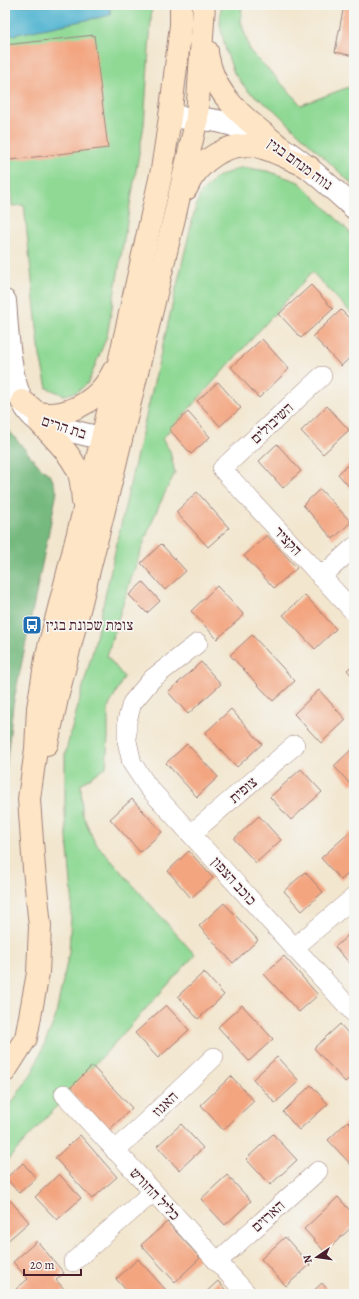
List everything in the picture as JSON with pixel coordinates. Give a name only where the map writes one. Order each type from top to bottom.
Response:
[{"type":"main road","points":[[5,1071],[26,1038],[38,973],[40,926],[29,799],[36,749],[38,708],[46,659],[84,513],[112,441],[121,356],[162,170],[181,25],[181,5]]},
{"type":"main road","points":[[29,799],[45,753],[112,441],[175,214],[197,118],[204,5]]},
{"type":"main road","points":[[204,5],[207,54],[213,77],[221,92],[234,109],[280,147]]},
{"type":"main road","points":[[175,214],[189,181],[201,166],[213,155],[228,148],[243,146],[260,147],[309,167]]},
{"type":"main road","points":[[22,401],[37,412],[52,415],[72,410],[85,404],[109,381],[121,356]]},
{"type":"main road","points":[[40,423],[78,470],[82,488],[84,513]]},
{"type":"street","name":"נווה מנחם בגין","points":[[170,117],[197,118],[223,122],[254,133],[280,147],[309,167],[354,208]]},
{"type":"street","name":"בת הרים","points":[[5,301],[12,371],[17,393],[27,410],[40,423],[54,428],[112,441]]},
{"type":"street","name":"השיבולים","points":[[222,469],[322,376]]},
{"type":"street","name":"הקציר","points":[[222,469],[354,612]]},
{"type":"street","points":[[321,577],[354,547]]},
{"type":"street","name":"כוכב הצפון","points":[[198,643],[152,679],[132,703],[127,721],[127,741],[132,763],[148,787],[354,1013]]},
{"type":"street","name":"צופית","points":[[191,834],[295,745]]},
{"type":"street","points":[[294,948],[354,897]]},
{"type":"street","name":"האגוז","points":[[115,1151],[214,1057]]},
{"type":"street","name":"כליל החורש","points":[[64,1094],[247,1294]]},
{"type":"street","name":"הארזים","points":[[218,1262],[318,1171]]},
{"type":"street","points":[[73,1262],[153,1192]]},
{"type":"green space","points":[[5,5],[152,5],[144,125],[107,336],[88,383],[77,392],[64,395],[47,388],[40,356],[24,205],[12,206],[5,81]]},
{"type":"green space","points":[[221,5],[242,5],[241,21],[250,51],[301,105],[354,85],[354,186],[273,109],[248,91],[234,73],[226,51],[220,25]]},
{"type":"green space","points":[[242,167],[267,171],[299,182],[354,237],[354,316],[312,272],[162,439],[170,451],[175,473],[145,540],[107,656],[124,677],[108,708],[106,767],[81,784],[82,813],[94,841],[195,955],[5,1163],[5,1113],[33,1071],[55,1019],[69,952],[72,895],[65,815],[65,754],[93,650],[133,471],[194,213],[200,194],[217,177]]},
{"type":"green space","points":[[5,426],[40,467],[51,476],[57,492],[13,705],[5,778]]},
{"type":"water","points":[[5,5],[109,5],[111,15],[8,36],[5,22]]},
{"type":"building","points":[[344,5],[354,5],[354,56],[335,52]]},
{"type":"building","points":[[94,35],[108,148],[10,160],[5,119],[5,45]]},
{"type":"building","points":[[311,285],[333,309],[301,338],[279,314]]},
{"type":"building","points":[[341,310],[354,323],[354,354],[341,366],[313,336]]},
{"type":"building","points":[[262,339],[289,369],[259,398],[231,367]]},
{"type":"building","points":[[218,382],[241,408],[220,426],[197,401]]},
{"type":"building","points":[[327,406],[349,430],[323,454],[301,431]]},
{"type":"building","points":[[188,412],[210,437],[191,454],[169,429]]},
{"type":"building","points":[[277,444],[301,471],[283,488],[259,461]]},
{"type":"building","points":[[354,459],[354,492],[338,474]]},
{"type":"building","points":[[320,489],[351,522],[333,539],[303,505]]},
{"type":"building","points":[[197,492],[229,528],[208,547],[176,512]]},
{"type":"building","points":[[267,535],[297,568],[274,588],[244,556]]},
{"type":"building","points":[[161,544],[186,571],[165,590],[141,563]]},
{"type":"building","points":[[143,582],[160,601],[147,613],[129,595]]},
{"type":"building","points":[[217,586],[244,615],[217,639],[191,611]]},
{"type":"building","points":[[305,595],[336,629],[315,649],[283,615]]},
{"type":"building","points":[[252,635],[295,681],[273,701],[230,655]]},
{"type":"building","points":[[201,662],[221,684],[188,714],[168,692]]},
{"type":"building","points":[[354,664],[354,678],[347,670]]},
{"type":"building","points":[[319,690],[346,720],[321,743],[294,714]]},
{"type":"building","points":[[231,709],[262,744],[237,767],[205,733]]},
{"type":"building","points":[[187,744],[218,777],[197,797],[166,763]]},
{"type":"building","points":[[354,747],[354,783],[351,785],[334,766]]},
{"type":"building","points":[[301,769],[322,792],[291,820],[270,797]]},
{"type":"building","points":[[132,799],[162,832],[140,852],[110,819]]},
{"type":"building","points":[[259,816],[281,840],[256,863],[234,839]]},
{"type":"building","points":[[350,832],[354,836],[354,869],[341,880],[321,858]]},
{"type":"building","points":[[189,851],[213,878],[191,898],[168,871]]},
{"type":"building","points":[[305,872],[323,892],[302,911],[284,891]]},
{"type":"building","points":[[224,903],[258,940],[233,963],[199,926]]},
{"type":"building","points":[[354,930],[354,968],[335,947]]},
{"type":"building","points":[[284,956],[318,995],[299,1012],[264,974]]},
{"type":"building","points":[[204,972],[224,995],[198,1019],[178,996]]},
{"type":"building","points":[[166,1005],[189,1030],[158,1058],[135,1033]]},
{"type":"building","points":[[242,1005],[273,1039],[249,1061],[218,1027]]},
{"type":"building","points":[[340,1024],[354,1040],[354,1074],[345,1082],[314,1048]]},
{"type":"building","points":[[277,1057],[299,1081],[275,1103],[253,1079]]},
{"type":"building","points":[[92,1066],[132,1108],[108,1131],[68,1090]]},
{"type":"building","points":[[231,1076],[254,1101],[223,1130],[201,1105]]},
{"type":"building","points":[[311,1085],[328,1104],[299,1130],[283,1112]]},
{"type":"building","points":[[348,1121],[354,1128],[354,1168],[328,1140]]},
{"type":"building","points":[[181,1124],[203,1148],[179,1170],[157,1146]]},
{"type":"building","points":[[273,1134],[297,1160],[270,1185],[246,1159]]},
{"type":"building","points":[[80,1135],[117,1177],[92,1199],[55,1158]]},
{"type":"building","points":[[23,1163],[36,1178],[19,1193],[6,1178]]},
{"type":"building","points":[[59,1174],[81,1198],[57,1220],[35,1197]]},
{"type":"building","points":[[227,1175],[251,1201],[225,1225],[201,1199]]},
{"type":"building","points":[[338,1197],[354,1215],[354,1225],[325,1252],[304,1229]]},
{"type":"building","points":[[9,1199],[29,1222],[5,1243],[5,1202]]},
{"type":"building","points":[[167,1222],[200,1258],[175,1282],[141,1245]]},
{"type":"building","points":[[285,1237],[310,1265],[286,1286],[261,1259]]},
{"type":"building","points":[[37,1241],[64,1273],[56,1280],[65,1290],[60,1294],[20,1294],[16,1289],[28,1279],[13,1262]]},
{"type":"building","points":[[138,1259],[166,1290],[161,1294],[130,1294],[116,1279]]},
{"type":"building","points":[[354,1265],[354,1273],[350,1269]]},
{"type":"building","points":[[218,1281],[229,1294],[204,1294]]},
{"type":"building","points":[[322,1283],[331,1294],[310,1294]]},
{"type":"place","name":"צומת שכונת בגין","points":[[32,625]]}]
